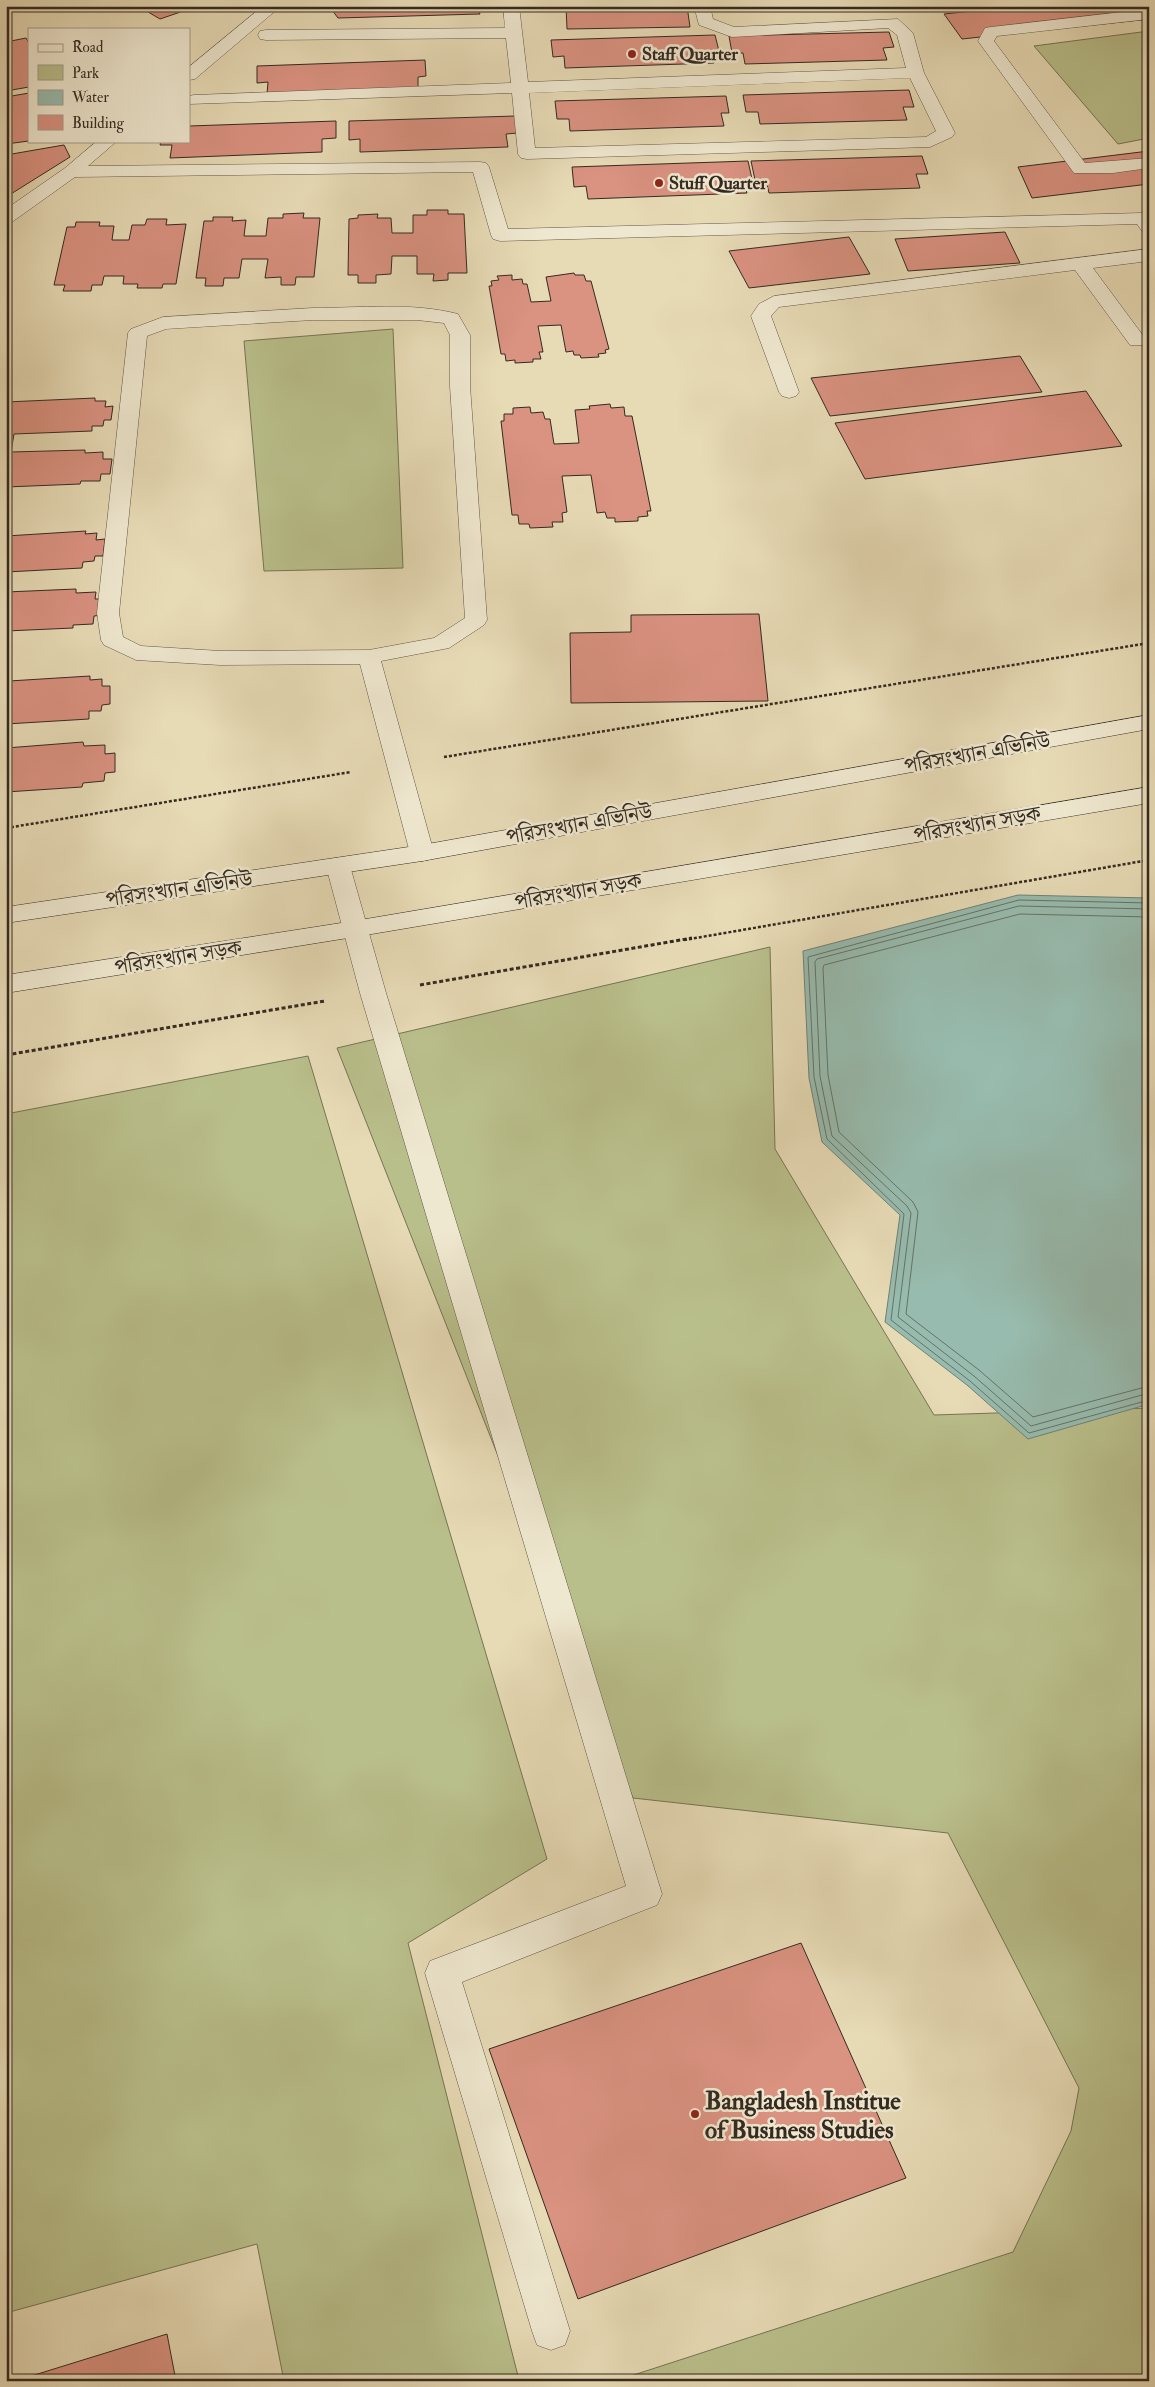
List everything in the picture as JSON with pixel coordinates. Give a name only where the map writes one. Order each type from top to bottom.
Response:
[{"type":"street","points":[[190,73],[272,6]]},
{"type":"street","points":[[512,6],[512,33],[527,154],[930,142],[946,133],[916,73],[905,33],[892,23],[732,32],[705,22],[702,6]]},
{"type":"street","points":[[1149,14],[991,32],[986,41],[1080,169],[1113,168],[1149,163]]},
{"type":"street","points":[[266,35],[512,33]]},
{"type":"street","points":[[194,100],[916,73]]},
{"type":"street","points":[[6,218],[71,172],[107,142]]},
{"type":"street","points":[[71,172],[480,167],[500,234],[1147,221]]},
{"type":"street","points":[[790,392],[761,316],[766,308],[774,302],[1149,255]]},
{"type":"street","points":[[1080,263],[1137,341]]},
{"type":"street","points":[[313,314],[417,314],[451,318],[460,335],[460,386],[476,620],[442,643],[369,657],[220,658],[136,653],[112,640],[108,613],[138,333],[163,322],[313,314]]},
{"type":"street","points":[[369,657],[422,853]]},
{"type":"street","name":"পরিসংখ্যান এভিনিউ","points":[[6,915],[422,853],[1149,722]]},
{"type":"street","name":"পরিসংখ্যান সড়ক","points":[[6,984],[354,929],[1149,795]]},
{"type":"street","points":[[338,866],[373,993],[645,1894],[442,1974],[551,2331]]},
{"type":"path","points":[[6,828],[1149,643]]},
{"type":"path","points":[[6,1055],[1149,860]]},
{"type":"green space","points":[[1149,31],[1149,138],[1118,144],[1034,46]]},
{"type":"green space","points":[[393,329],[403,568],[264,571],[244,341]]},
{"type":"green space","points":[[770,947],[775,1149],[934,1415],[1149,1408],[1149,2381],[615,2381],[1013,2252],[1071,2131],[1079,2088],[948,1833],[633,1798],[337,1048]]},
{"type":"green space","points":[[308,1056],[547,1859],[408,1943],[519,2380],[515,2381],[284,2381],[257,2244],[6,2313],[6,1114]]},
{"type":"water","points":[[1018,895],[1149,898],[1149,1404],[1028,1439],[967,1385],[885,1322],[900,1215],[822,1142],[809,1078],[803,951]]},
{"type":"building","points":[[138,6],[198,6],[160,19]]},
{"type":"building","points":[[329,6],[477,6],[480,14],[338,18]]},
{"type":"building","points":[[566,6],[687,6],[690,27],[567,29]]},
{"type":"building","points":[[1017,6],[1124,6],[1129,12],[1032,25]]},
{"type":"building","points":[[1021,6],[1149,6],[1149,19],[962,39],[944,14]]},
{"type":"building","name":"Staff Quarter","points":[[889,32],[894,47],[883,48],[887,60],[745,64],[743,53],[732,53],[729,36]]},
{"type":"building","name":"Staff Quarter","points":[[715,35],[719,51],[711,51],[714,63],[565,68],[564,56],[553,57],[551,40]]},
{"type":"building","points":[[26,38],[28,41],[28,87],[6,91],[6,42]]},
{"type":"building","points":[[425,60],[426,76],[418,77],[418,89],[267,94],[268,82],[257,83],[257,66]]},
{"type":"building","name":"Stuff Quarter","points":[[909,90],[914,107],[903,107],[907,120],[760,124],[758,112],[746,112],[743,95]]},
{"type":"building","points":[[28,93],[28,141],[6,144],[6,97]]},
{"type":"building","name":"Stuff Quarter","points":[[726,96],[729,113],[721,113],[724,126],[570,131],[569,119],[557,119],[555,101]]},
{"type":"building","points":[[516,116],[518,133],[506,134],[508,147],[360,152],[360,139],[349,140],[349,121]]},
{"type":"building","points":[[336,121],[336,138],[322,139],[322,152],[170,158],[172,145],[160,145],[161,142],[190,142],[190,126]]},
{"type":"building","points":[[64,145],[70,157],[6,197],[6,155]]},
{"type":"building","points":[[1149,151],[1149,184],[1032,198],[1018,167]]},
{"type":"building","name":"Stuff Quarter","points":[[922,156],[928,174],[916,174],[920,188],[769,193],[766,180],[755,180],[751,161]]},
{"type":"building","name":"Stuff Quarter","points":[[748,161],[752,179],[743,180],[747,193],[588,199],[586,186],[574,187],[572,167]]},
{"type":"building","points":[[427,210],[448,210],[448,214],[464,214],[467,273],[448,273],[448,280],[433,281],[434,274],[417,274],[417,256],[392,256],[391,274],[376,275],[376,283],[358,283],[358,275],[348,275],[349,219],[358,218],[358,215],[378,214],[377,218],[391,218],[392,233],[413,233],[413,215],[427,215]]},
{"type":"building","points":[[304,213],[303,218],[320,218],[314,277],[296,277],[295,285],[281,285],[281,277],[265,278],[268,259],[242,259],[239,278],[224,278],[223,286],[205,286],[206,278],[196,278],[204,221],[213,221],[213,217],[233,217],[232,221],[246,220],[244,236],[266,236],[268,218],[283,218],[283,214]]},
{"type":"building","points":[[147,219],[167,219],[166,225],[186,224],[176,284],[163,284],[162,288],[137,288],[138,284],[123,284],[124,276],[104,276],[102,285],[92,285],[91,291],[63,291],[65,285],[54,285],[67,227],[75,227],[76,222],[100,222],[99,226],[114,226],[112,240],[129,240],[132,225],[145,225]]},
{"type":"building","points":[[1005,232],[1020,263],[908,271],[895,239]]},
{"type":"building","points":[[849,237],[870,274],[749,288],[729,251]]},
{"type":"building","points":[[574,273],[575,275],[584,275],[586,281],[591,281],[609,349],[605,350],[606,353],[598,354],[599,357],[581,358],[580,355],[574,355],[573,351],[566,352],[561,325],[538,326],[543,352],[539,352],[541,359],[533,359],[533,362],[515,363],[515,360],[506,361],[505,354],[501,354],[489,286],[492,286],[491,281],[499,280],[497,276],[512,275],[512,280],[522,279],[523,284],[527,284],[531,302],[551,301],[546,277]]},
{"type":"building","points":[[1020,356],[1042,392],[830,416],[811,378]]},
{"type":"building","points":[[1086,391],[1122,446],[865,479],[835,423]]},
{"type":"building","points":[[95,398],[95,401],[106,401],[105,407],[113,406],[111,420],[104,420],[103,426],[92,426],[92,431],[14,434],[11,452],[85,450],[85,453],[103,452],[103,459],[112,459],[110,474],[101,474],[100,481],[81,481],[80,484],[6,487],[6,402]]},
{"type":"building","points":[[610,404],[611,408],[624,407],[625,416],[632,416],[651,511],[647,511],[648,516],[638,517],[638,521],[615,522],[615,518],[607,518],[605,512],[597,513],[591,475],[562,476],[567,512],[562,513],[563,522],[552,522],[553,527],[530,528],[529,524],[519,524],[518,515],[512,515],[501,421],[504,421],[504,414],[513,414],[513,408],[530,407],[531,413],[543,412],[545,419],[550,419],[554,444],[579,443],[575,410],[590,409],[589,406]]},
{"type":"building","points":[[86,531],[85,534],[97,533],[96,540],[105,539],[103,556],[95,556],[94,561],[83,562],[82,568],[6,572],[6,536]]},
{"type":"building","points":[[76,589],[76,593],[96,592],[95,599],[105,599],[104,615],[94,616],[93,624],[73,625],[73,628],[6,631],[6,592]]},
{"type":"building","points":[[759,614],[768,701],[571,703],[570,633],[631,632],[631,615]]},
{"type":"building","points":[[90,676],[90,680],[102,679],[102,686],[110,686],[110,704],[102,705],[101,711],[89,711],[89,719],[6,724],[6,684],[9,681]]},
{"type":"building","points":[[83,742],[84,746],[105,745],[105,754],[115,753],[115,772],[105,773],[104,781],[83,783],[82,787],[6,792],[6,748]]},
{"type":"building","name":"Bangladesh Institue of Business Studies","points":[[801,1943],[906,2178],[578,2299],[489,2049]]},
{"type":"building","points":[[167,2334],[176,2381],[15,2381]]},
{"type":"place","name":"Staff Quarter","points":[[632,54]]},
{"type":"place","name":"Stuff Quarter","points":[[659,183]]},
{"type":"place","name":"Bangladesh Institue of Business Studies","points":[[695,2114]]}]
